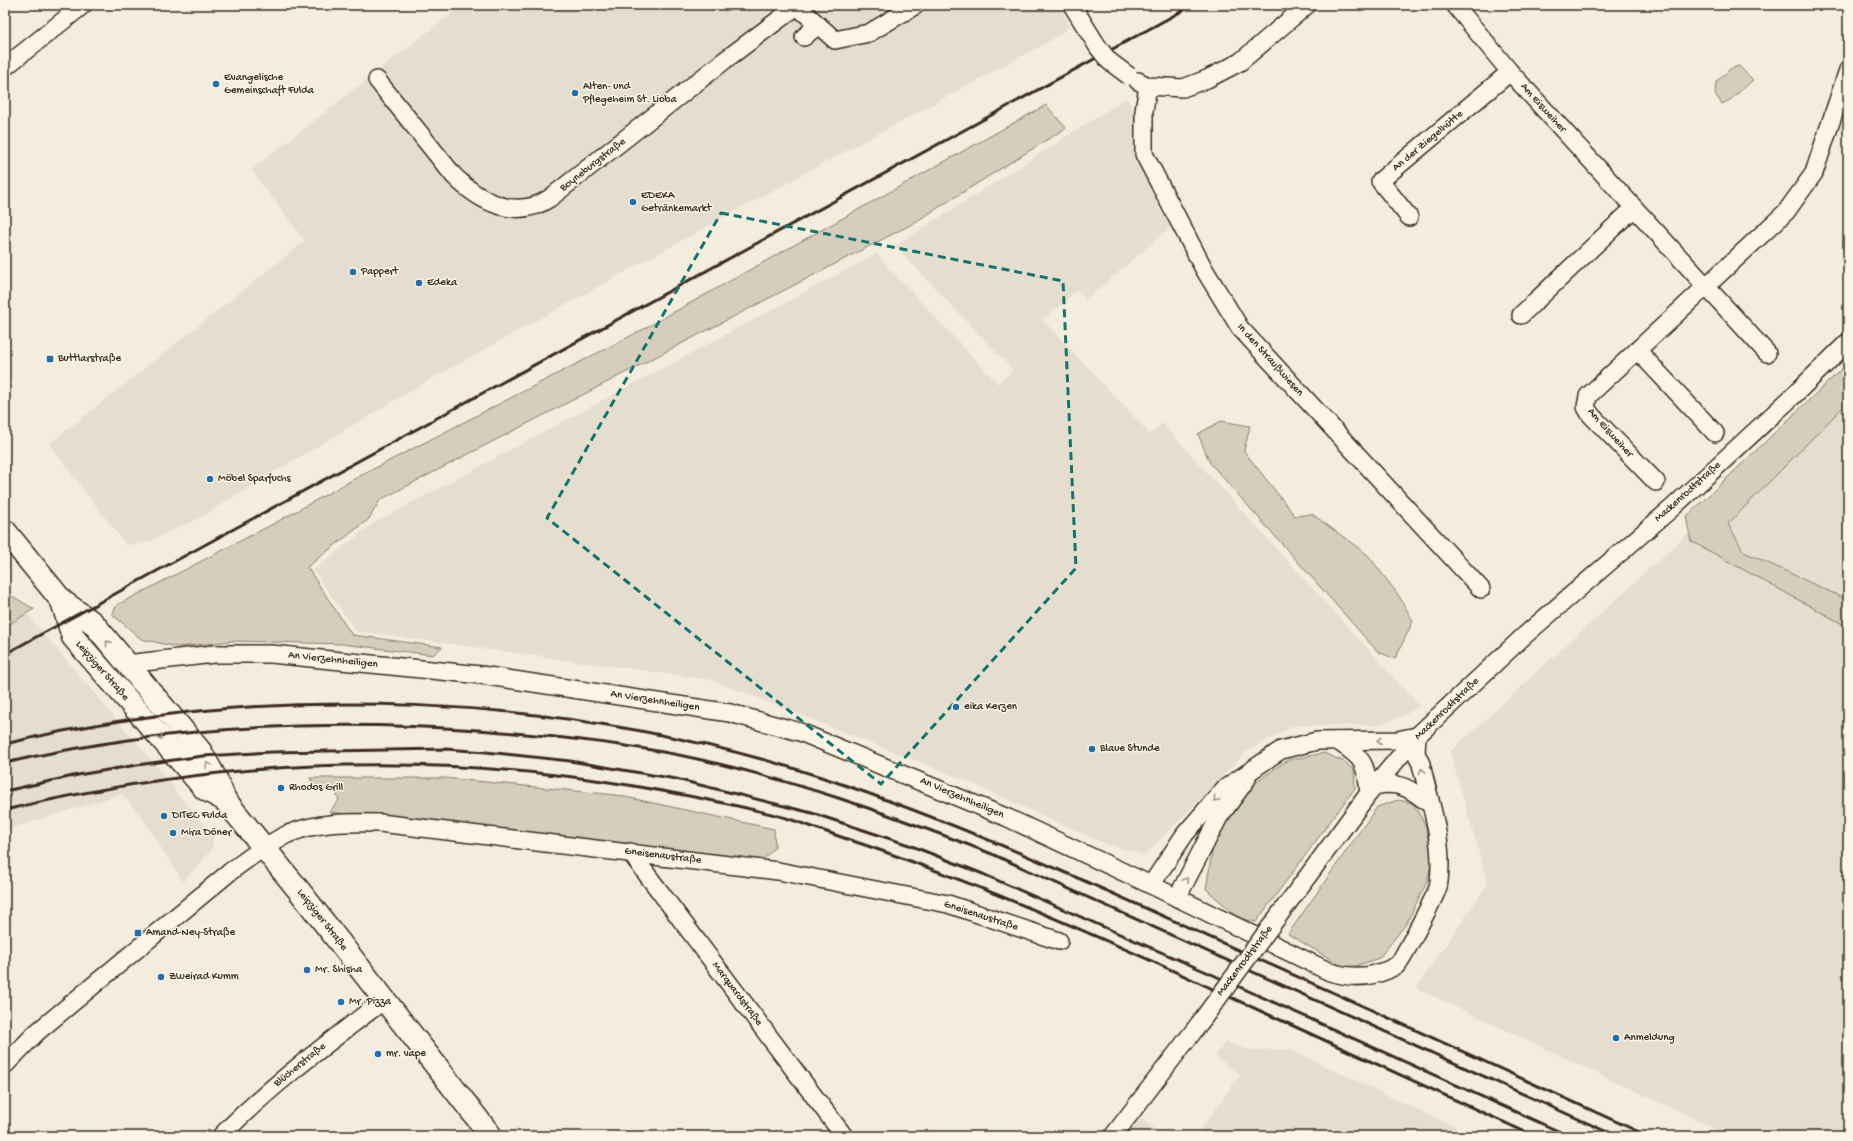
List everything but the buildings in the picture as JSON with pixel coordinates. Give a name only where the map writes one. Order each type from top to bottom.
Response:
[{"type":"main road","name":"Leipziger Straße","points":[[5,531],[62,601],[93,623],[201,752],[217,781],[225,800],[265,847],[491,1136]]},
{"type":"main road","name":"Leipziger Straße","points":[[62,601],[73,637],[205,789],[225,800]]},
{"type":"street","points":[[5,66],[83,5]]},
{"type":"street","name":"Boyneburgstraße","points":[[377,80],[454,176],[463,185],[491,202],[508,207],[535,207],[550,198],[725,60],[797,6],[835,40],[869,33],[916,5]]},
{"type":"street","points":[[1072,5],[1098,47],[1109,61],[1129,76],[1148,86],[1183,88],[1207,79],[1240,62],[1308,5]]},
{"type":"street","name":"Am Eisweiher","points":[[1455,5],[1510,72],[1767,353]]},
{"type":"street","points":[[804,37],[818,25]]},
{"type":"street","points":[[1706,286],[1786,212],[1814,173],[1848,70]]},
{"type":"street","name":"An der Ziegelhütte","points":[[1408,217],[1380,181],[1510,72]]},
{"type":"street","name":"In den Straußwiesen","points":[[1148,86],[1144,111],[1144,154],[1204,269],[1240,328],[1481,589]]},
{"type":"street","points":[[1521,315],[1634,208]]},
{"type":"street","name":"Am Eisweiher","points":[[1656,482],[1586,407],[1588,396],[1590,392],[1706,286]]},
{"type":"street","name":"Mackenrodtstraße","points":[[1113,1136],[1199,1024],[1372,789],[1417,736],[1524,636],[1683,498],[1791,398],[1848,342]]},
{"type":"street","points":[[1637,350],[1715,433]]},
{"type":"street","name":"An Vierzehnheiligen","points":[[126,664],[214,654],[286,655],[481,675],[730,713],[800,732],[866,758],[1008,818],[1152,885],[1330,972],[1345,977],[1360,978],[1381,973],[1398,964],[1438,888],[1440,860],[1431,805],[1421,764],[1416,753],[1417,736]]},
{"type":"street","points":[[1152,885],[1185,834],[1224,789],[1281,750],[1317,742],[1397,740],[1417,736]]},
{"type":"street","points":[[1337,741],[1356,753],[1364,764],[1372,789],[1386,783],[1407,788],[1431,805]]},
{"type":"street","points":[[1177,898],[1219,818],[1257,766]]},
{"type":"street","name":"Gneisenaustraße","points":[[265,847],[287,835],[301,830],[348,822],[380,823],[630,852],[778,871],[948,904],[1059,941]]},
{"type":"street","points":[[5,1065],[41,1029],[146,943],[218,880],[265,847]]},
{"type":"street","name":"Marquardstraße","points":[[630,852],[844,1136]]},
{"type":"street","name":"Blücherstraße","points":[[221,1136],[295,1067],[384,1000]]},
{"type":"highlighted area","points":[[721,213],[1063,281],[1076,568],[881,784],[547,518]]},
{"type":"shaded area","points":[[462,5],[1059,5],[1070,26],[1050,41],[726,216],[433,378],[262,479],[203,516],[148,542],[126,545],[49,444],[305,241],[251,170]]},
{"type":"shaded area","points":[[1739,66],[1753,80],[1730,100],[1722,104],[1715,94],[1716,82],[1730,69]]},
{"type":"shaded area","points":[[1127,98],[1182,217],[1086,300],[1077,290],[1043,320],[1150,434],[1162,423],[1419,705],[1407,714],[1377,725],[1292,726],[1246,752],[1145,855],[1108,845],[957,777],[712,680],[356,631],[313,570],[374,523],[876,254],[998,384],[1013,370],[895,246]]},
{"type":"shaded area","points":[[1046,105],[1066,128],[912,224],[380,500],[369,519],[307,567],[352,635],[442,647],[433,655],[342,644],[233,641],[177,647],[141,639],[112,614],[117,605],[273,524],[356,478],[640,331]]},
{"type":"shaded area","points":[[1848,363],[1848,402],[1728,524],[1744,552],[1848,600],[1848,627],[1691,541],[1686,517]]},
{"type":"shaded area","points":[[1848,386],[1848,1136],[1731,1136],[1416,988],[1488,884],[1450,752]]},
{"type":"shaded area","points":[[1221,421],[1250,426],[1244,451],[1295,516],[1312,514],[1368,555],[1399,596],[1413,621],[1395,659],[1377,651],[1210,463],[1198,434]]},
{"type":"shaded area","points":[[12,596],[34,609],[5,627],[5,598]]},
{"type":"shaded area","points":[[27,614],[174,787],[174,790],[211,833],[213,841],[211,850],[183,882],[143,819],[122,794],[5,830],[5,627]]},
{"type":"shaded area","points":[[1324,753],[1345,762],[1354,770],[1355,788],[1256,922],[1239,918],[1206,889],[1214,840],[1249,786],[1288,760]]},
{"type":"shaded area","points":[[310,778],[445,778],[616,795],[774,829],[775,847],[763,860],[329,812],[339,800],[335,791],[316,789]]},
{"type":"shaded area","points":[[1398,800],[1413,803],[1426,826],[1432,860],[1427,882],[1406,924],[1379,958],[1356,966],[1342,966],[1288,934],[1377,807]]},
{"type":"shaded area","points":[[1226,1042],[1250,1050],[1289,1049],[1474,1136],[1196,1136],[1240,1075],[1215,1056]]},
{"type":"shaded area","points":[[1140,1118],[1164,1136],[1125,1136]]},
{"type":"railway","points":[[5,654],[1193,5]]},
{"type":"railway","points":[[5,744],[104,724],[206,710],[310,704],[415,705],[520,713],[623,728],[724,749],[821,777],[887,800],[1016,851],[1144,907],[1648,1136]]},
{"type":"railway","points":[[5,763],[63,751],[181,733],[240,728],[359,725],[478,730],[553,737],[654,750],[719,764],[798,785],[876,811],[992,854],[1616,1136]]},
{"type":"railway","points":[[5,791],[78,775],[137,765],[203,756],[272,752],[445,749],[570,761],[676,779],[812,813],[909,845],[983,874],[1211,974],[1569,1136]]},
{"type":"railway","points":[[5,810],[82,793],[160,780],[238,771],[315,766],[393,765],[471,768],[550,774],[628,785],[728,804],[786,818],[906,859],[992,892],[1162,966],[1534,1136]]},
{"type":"place","name":"Evangelische Gemeinschaft Fulda","points":[[216,84]]},
{"type":"place","name":"Alten- und Pflegeheim St. Lioba","points":[[575,93]]},
{"type":"place","name":"EDEKA Getränkemarkt","points":[[633,202]]},
{"type":"place","name":"Pappert","points":[[353,272]]},
{"type":"place","name":"Edeka","points":[[419,283]]},
{"type":"place","name":"Buttlarstraße","points":[[50,359]]},
{"type":"place","name":"Möbel Sparfuchs","points":[[210,479]]},
{"type":"place","name":"eika Kerzen","points":[[956,707]]},
{"type":"place","name":"Blaue Stunde","points":[[1092,749]]},
{"type":"place","name":"Rhodos Grill","points":[[281,788]]},
{"type":"place","name":"DITEC Fulda","points":[[164,816]]},
{"type":"place","name":"Mira Döner","points":[[173,833]]},
{"type":"place","name":"Amand-Ney-Straße","points":[[138,933]]},
{"type":"place","name":"Mr. Shisha","points":[[307,970]]},
{"type":"place","name":"Zweirad Kumm","points":[[161,977]]},
{"type":"place","name":"Mr. Pizza","points":[[341,1002]]},
{"type":"place","name":"Anmeldung","points":[[1616,1038]]},
{"type":"place","name":"mr. vape","points":[[378,1054]]}]
